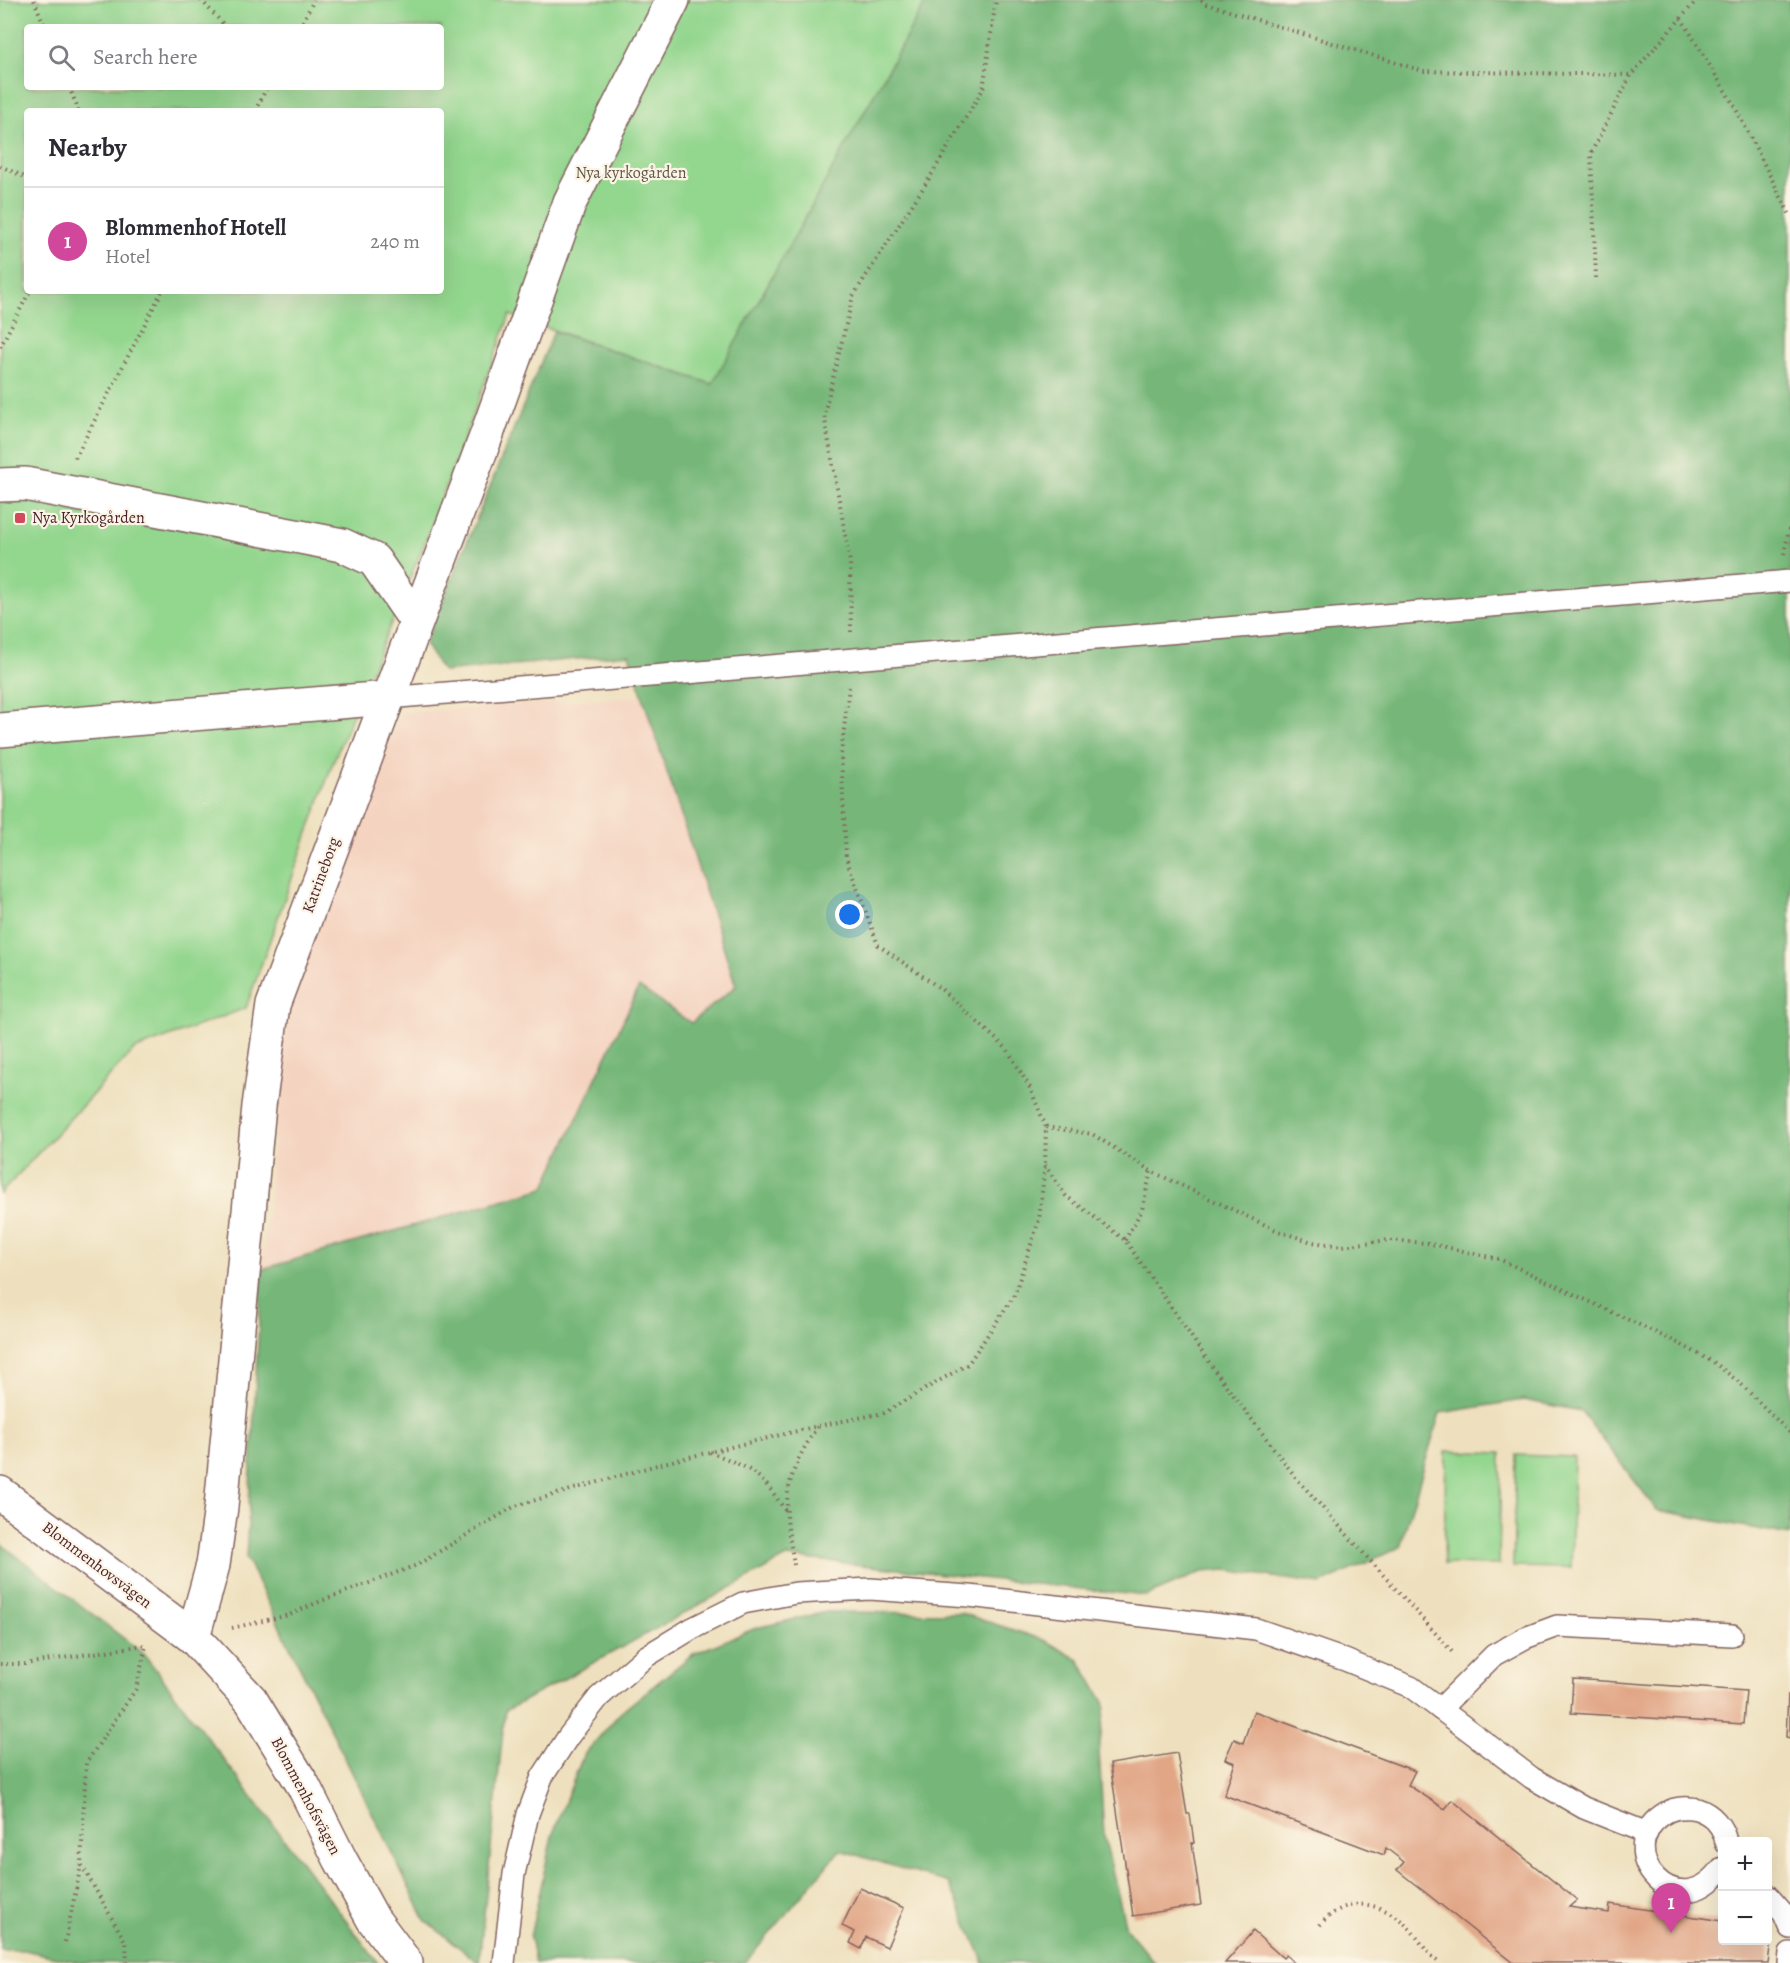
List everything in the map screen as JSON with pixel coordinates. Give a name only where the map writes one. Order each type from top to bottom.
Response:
[{"type":"street","name":"Katrineborg","points":[[193,1637],[213,1565],[221,1507],[258,1118],[273,1005],[488,434],[570,202],[672,0]]},
{"type":"street","points":[[0,485],[25,484],[342,545],[374,560],[416,621]]},
{"type":"street","points":[[0,730],[387,698]]},
{"type":"street","name":"Blommenhovsvägen","points":[[0,1493],[193,1637]]},
{"type":"street","name":"Blommenhofsvägen","points":[[193,1637],[250,1700],[303,1785],[373,1919],[406,1963]]},
{"type":"lane","points":[[387,698],[1790,581]]},
{"type":"lane","points":[[504,1963],[514,1874],[528,1814],[542,1777],[598,1697],[645,1656],[691,1629],[743,1603],[796,1593],[870,1590],[969,1596],[1257,1629],[1345,1660],[1412,1687],[1532,1778],[1584,1808],[1647,1833]]},
{"type":"lane","points":[[1440,1709],[1494,1655],[1525,1638],[1557,1626],[1732,1635]]},
{"type":"lane","points":[[1718,1874],[1714,1880],[1701,1888],[1687,1892],[1673,1890],[1655,1878],[1645,1861],[1643,1846],[1647,1833],[1655,1820],[1667,1812],[1681,1808],[1696,1809],[1709,1815],[1720,1825],[1724,1837]]},
{"type":"lane","points":[[1772,1901],[1784,1914],[1790,1928]]},
{"type":"lane","points":[[1789,1963],[1790,1953]]},
{"type":"path","points":[[34,0],[44,24]]},
{"type":"path","points":[[201,0],[223,24]]},
{"type":"path","points":[[302,24],[314,0]]},
{"type":"path","points":[[193,1637],[289,1616],[316,1603],[417,1565],[515,1506],[664,1463],[818,1426],[884,1413],[968,1364],[1014,1296],[1039,1220],[1046,1127],[1030,1088],[1007,1049],[941,989],[878,945],[846,858],[841,754],[851,659],[850,562],[824,414],[853,296],[927,182],[983,89],[996,0]]},
{"type":"path","points":[[1201,0],[1206,4],[1423,71],[1631,75]]},
{"type":"path","points":[[1596,278],[1591,153],[1631,75],[1697,0]]},
{"type":"path","points":[[1681,18],[1735,107],[1790,215]]},
{"type":"path","points":[[70,90],[78,108]]},
{"type":"path","points":[[256,108],[266,90]]},
{"type":"path","points":[[0,166],[24,177]]},
{"type":"path","points":[[0,347],[28,294]]},
{"type":"path","points":[[58,491],[160,294]]},
{"type":"path","points":[[1046,1127],[1092,1134],[1151,1171],[1278,1231],[1312,1242],[1342,1246],[1389,1240],[1428,1243],[1499,1258],[1715,1363],[1740,1383],[1790,1432]]},
{"type":"path","points":[[1045,1164],[1066,1196],[1125,1240],[1215,1371],[1297,1479],[1474,1675]]},
{"type":"path","points":[[1125,1240],[1142,1210],[1151,1171]]},
{"type":"path","points":[[796,1593],[786,1513],[790,1479],[800,1454],[818,1426]]},
{"type":"path","points":[[709,1452],[748,1467],[770,1486],[786,1513]]},
{"type":"path","points":[[0,1664],[25,1664],[146,1645],[136,1689],[86,1763],[81,1864],[65,1942]]},
{"type":"path","points":[[81,1864],[126,1943],[127,1963]]},
{"type":"path","points":[[1320,1925],[1330,1913],[1356,1904],[1370,1905],[1397,1916],[1440,1963]]},
{"type":"shaded area","points":[[642,696],[737,986],[691,1023],[639,988],[544,1188],[262,1269],[287,1005],[401,713]]},
{"type":"green space","name":"Nya kyrkogården","points":[[0,0],[927,0],[712,385],[510,315],[426,540],[333,762],[246,1008],[134,1050],[0,1194]]},
{"type":"green space","points":[[927,0],[1790,0],[1790,1535],[1657,1510],[1581,1411],[1523,1400],[1440,1413],[1400,1547],[1321,1584],[1226,1570],[1202,1572],[1146,1596],[787,1557],[505,1711],[479,1963],[425,1920],[246,1558],[262,1269],[544,1188],[639,987],[691,1023],[736,986],[629,654],[443,672],[425,644],[554,331],[712,384]]},
{"type":"green space","points":[[1446,1451],[1501,1453],[1499,1565],[1444,1564]]},
{"type":"green space","points":[[1516,1455],[1574,1457],[1571,1568],[1513,1567]]},
{"type":"green space","points":[[0,1543],[144,1654],[378,1963],[82,1963],[24,1950],[0,1950]]},
{"type":"green space","points":[[826,1612],[961,1613],[1044,1640],[1079,1660],[1105,1704],[1099,1751],[1104,1836],[1126,1928],[1155,1963],[984,1963],[949,1883],[840,1850],[745,1963],[535,1963],[530,1937],[552,1836],[583,1756],[620,1713],[693,1654],[756,1628]]},
{"type":"building","points":[[1573,1679],[1746,1691],[1743,1724],[1571,1713]]},
{"type":"building","points":[[1788,1695],[1790,1695],[1790,1738],[1786,1737]]},
{"type":"building","points":[[1254,1711],[1415,1771],[1408,1785],[1445,1809],[1452,1800],[1577,1900],[1569,1907],[1609,1913],[1610,1904],[1718,1920],[1718,1945],[1770,1945],[1768,1963],[1514,1963],[1397,1870],[1404,1862],[1386,1848],[1384,1855],[1224,1795],[1235,1763],[1225,1759],[1234,1739],[1243,1743]]},
{"type":"building","points":[[1177,1753],[1187,1814],[1190,1814],[1201,1905],[1133,1916],[1110,1764]]},
{"type":"building","points":[[860,1888],[904,1908],[887,1947],[866,1937],[861,1949],[850,1943],[855,1932],[842,1926]]},
{"type":"building","points":[[1253,1931],[1283,1958],[1286,1955],[1294,1963],[1225,1963]]},
{"type":"place","name":"Nya Kyrkogården","points":[[20,518]]},
{"type":"place","name":"Blommenhof Hotell","points":[[1671,1933]]}]
